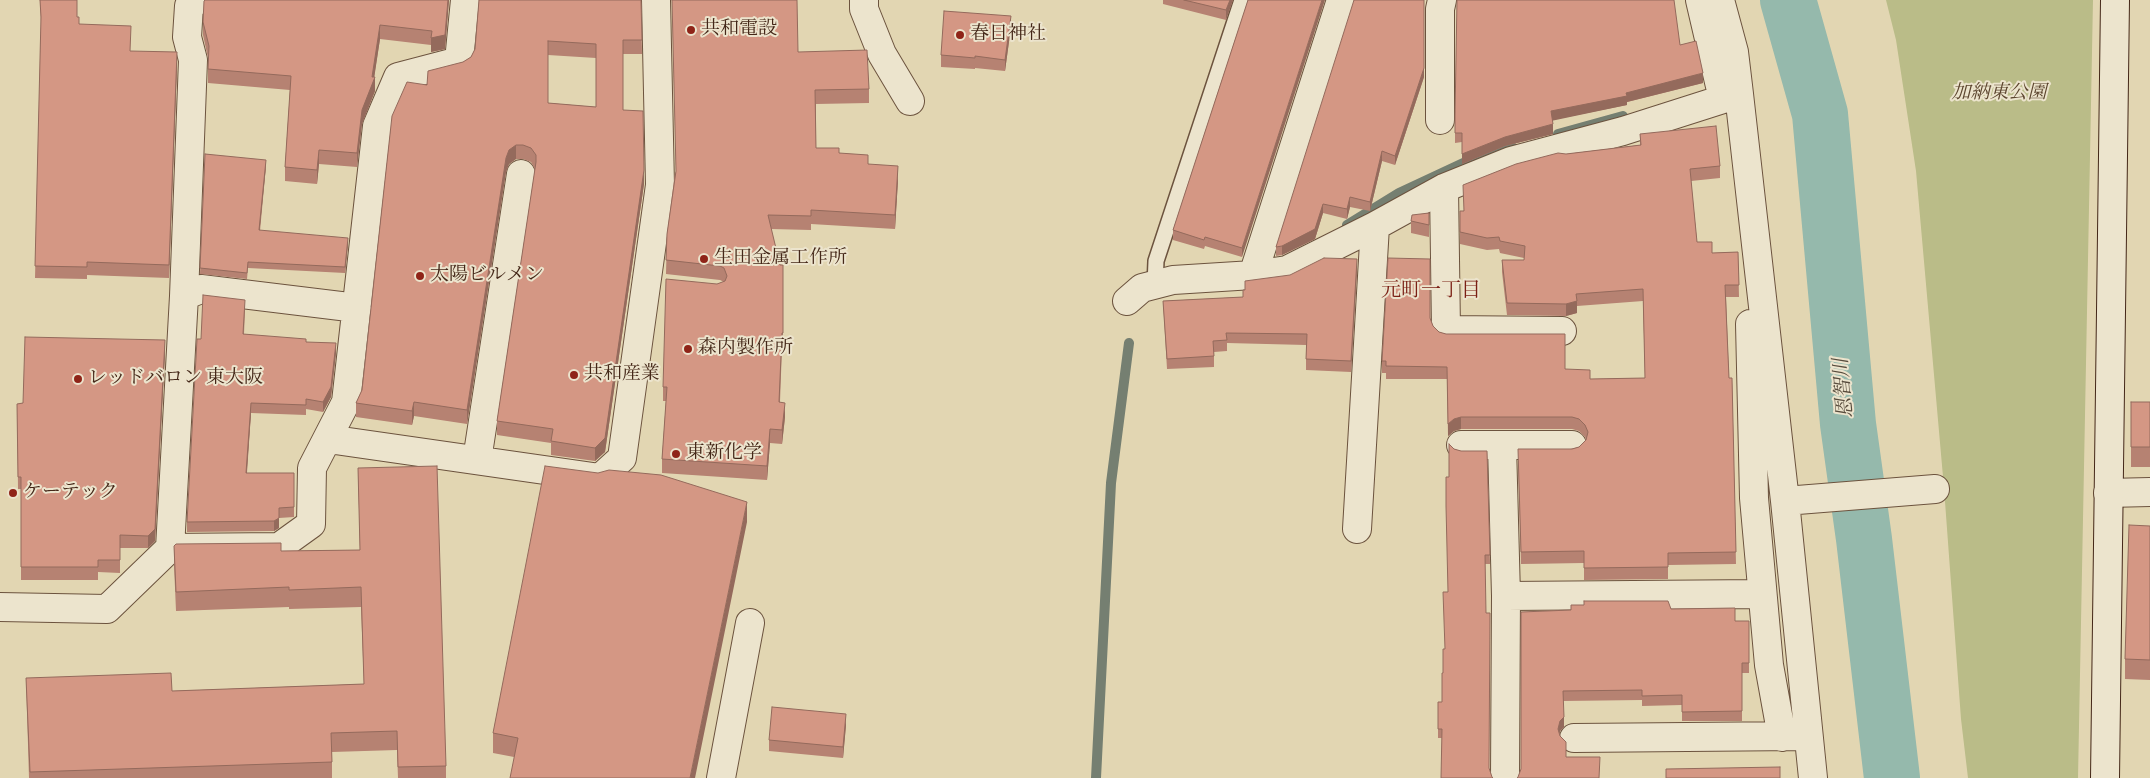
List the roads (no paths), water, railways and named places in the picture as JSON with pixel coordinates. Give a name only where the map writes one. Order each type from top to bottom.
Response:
[{"type":"street","points":[[0,607],[107,610],[170,548],[184,296],[193,60],[187,37],[189,6],[198,0]]},
{"type":"street","points":[[170,548],[280,547],[312,524],[312,468],[346,402],[378,126],[398,77],[459,61],[465,0]]},
{"type":"street","points":[[328,439],[600,478],[622,458],[656,282],[660,185],[656,0]]},
{"type":"street","points":[[864,0],[864,9],[882,54],[910,101]]},
{"type":"street","points":[[1253,275],[1341,0]]},
{"type":"street","points":[[1440,120],[1440,10],[1442,0]]},
{"type":"street","points":[[1700,0],[1731,96],[1756,230],[1785,501],[1795,737]]},
{"type":"street","points":[[1720,0],[1734,52],[1731,96]]},
{"type":"street","points":[[2105,778],[2115,0]]},
{"type":"street","points":[[1127,302],[1142,288],[1173,280],[1253,275],[1287,270],[1375,226],[1444,188],[1511,162],[1623,131],[1731,96]]},
{"type":"street","points":[[477,460],[521,174]]},
{"type":"street","points":[[1444,188],[1446,330],[1562,331]]},
{"type":"street","points":[[1358,529],[1375,226]]},
{"type":"street","points":[[1756,230],[1749,306],[1754,498],[1769,665],[1795,737],[1813,778]]},
{"type":"street","points":[[184,296],[201,289],[357,308]]},
{"type":"street","points":[[1461,445],[1572,445]]},
{"type":"street","points":[[1502,445],[1506,596],[1505,778]]},
{"type":"street","points":[[1785,501],[1935,489]]},
{"type":"street","points":[[2108,494],[2150,492]]},
{"type":"street","points":[[1506,596],[1762,594]]},
{"type":"street","points":[[722,778],[750,623]]},
{"type":"street","points":[[1574,738],[1795,737]]},
{"type":"lane","points":[[1154,285],[1156,261],[1242,0]]},
{"type":"waterway","name":"恩智川","points":[[1788,0],[1820,114],[1848,424],[1864,539],[1892,778]]},
{"type":"waterway","points":[[1558,134],[1623,116]]},
{"type":"waterway","points":[[1347,225],[1399,193],[1474,158],[1512,147]]},
{"type":"waterway","points":[[1096,778],[1111,483],[1129,343]]},
{"type":"place","name":"共和電設","points":[[691,30]]},
{"type":"place","name":"春日神社","points":[[960,35]]},
{"type":"place","name":"生田金属工作所","points":[[704,259]]},
{"type":"place","name":"太陽ビルメン","points":[[420,276]]},
{"type":"place","name":"森内製作所","points":[[688,349]]},
{"type":"place","name":"共和産業","points":[[574,375]]},
{"type":"place","name":"レッドバロン 東大阪","points":[[78,379]]},
{"type":"place","name":"東新化学","points":[[676,454]]},
{"type":"place","name":"ケーテック","points":[[13,493]]},
{"type":"district","name":"元町一丁目","points":[[1431,292]]},
{"type":"park label","name":"加納東公園","points":[[1999,94]]}]
